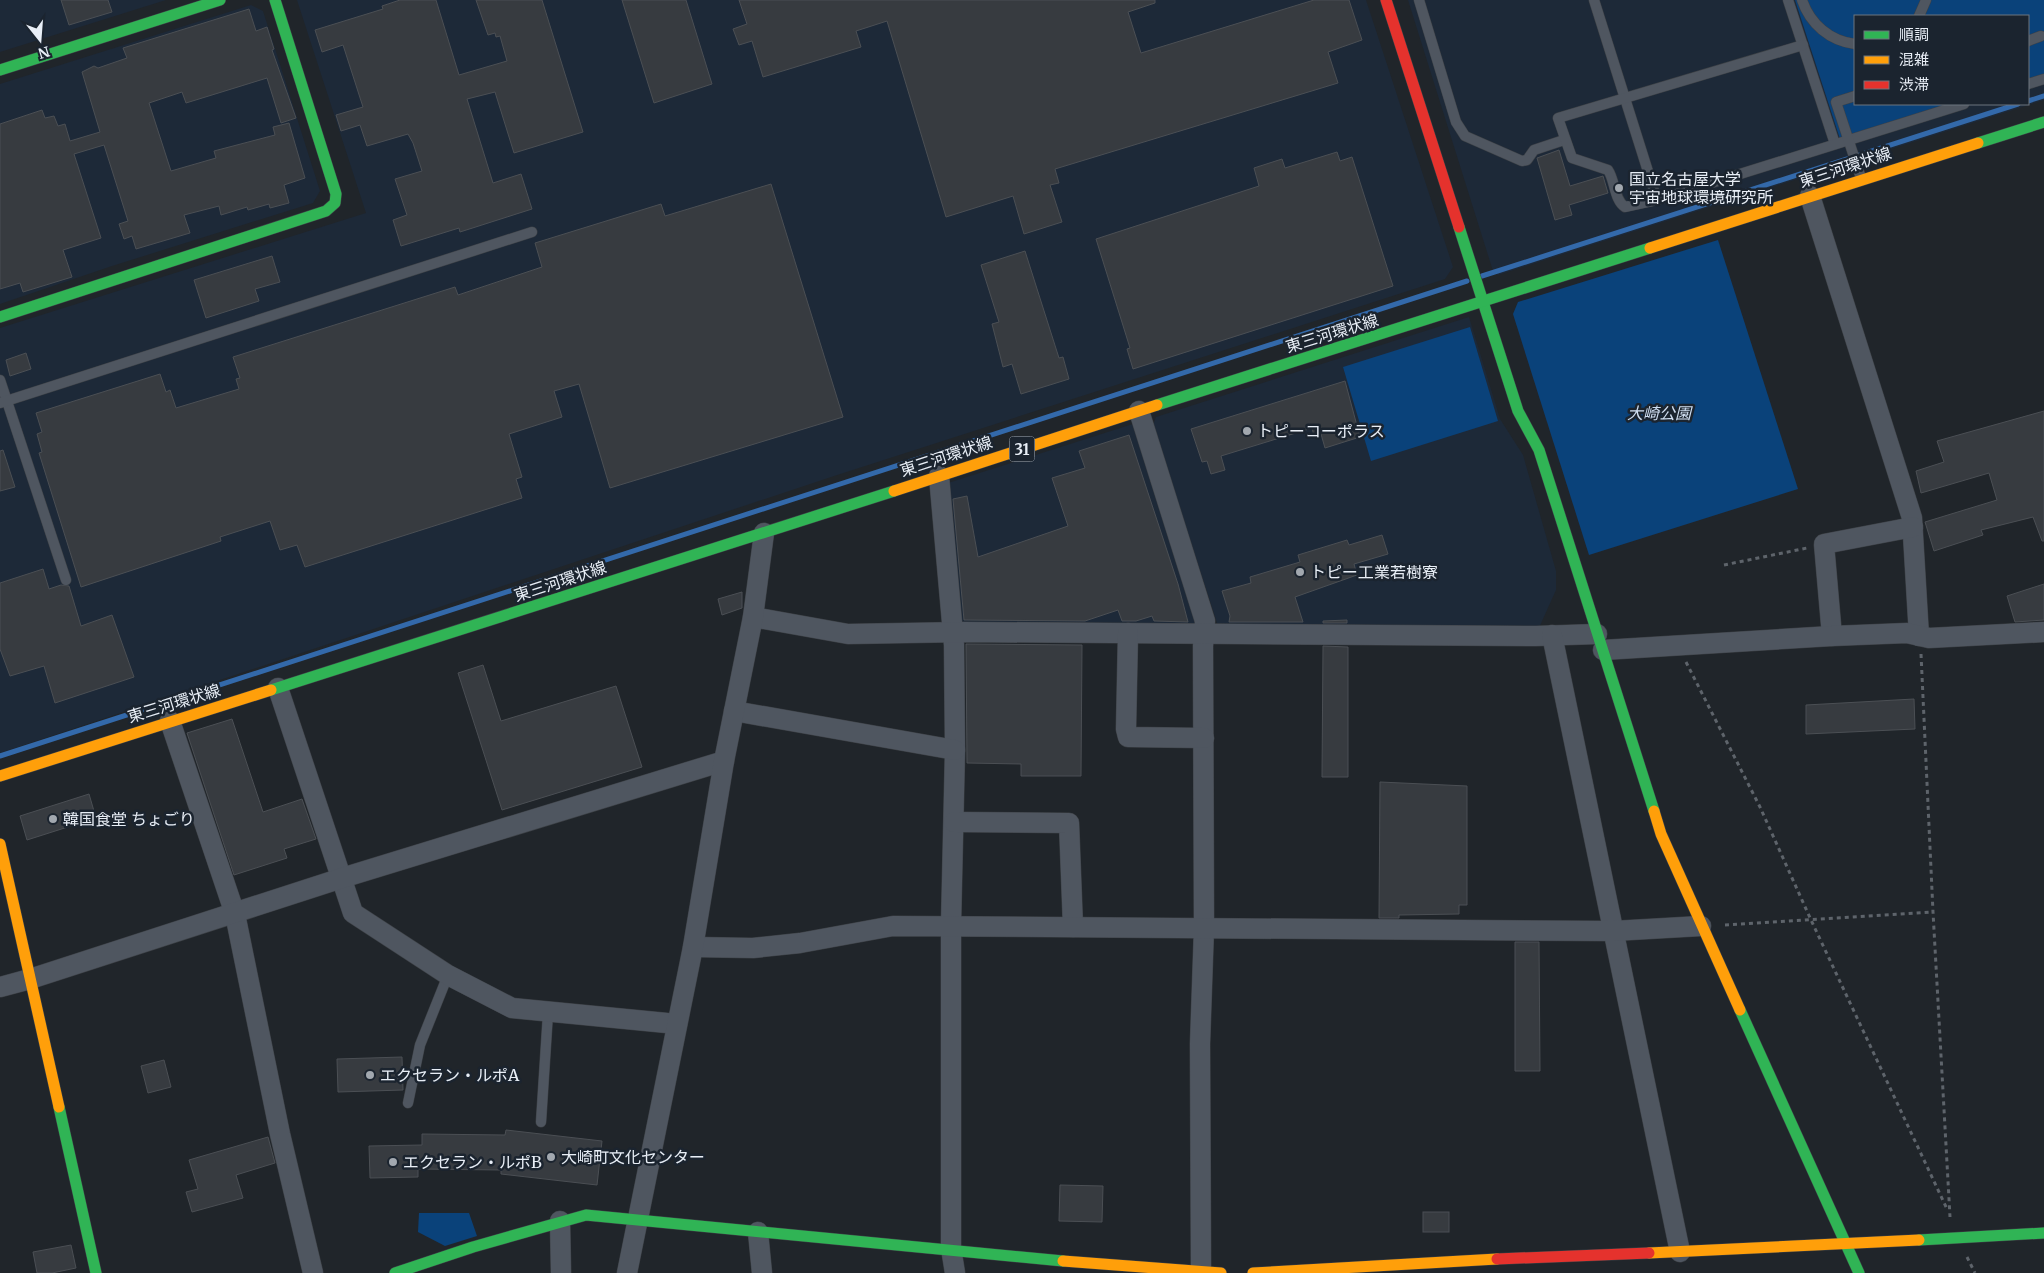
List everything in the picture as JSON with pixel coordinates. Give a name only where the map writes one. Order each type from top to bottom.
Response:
[{"type":"street","points":[[0,70],[220,0]]},
{"type":"street","points":[[0,317],[326,212],[335,203],[336,194],[275,0]]},
{"type":"street","points":[[1386,0],[1518,411],[1539,450],[1661,834],[1859,1273]]},
{"type":"street","name":"東三河環状線","points":[[0,776],[2044,122]]},
{"type":"street","points":[[1810,196],[1894,455],[1913,527],[1919,636]]},
{"type":"street","points":[[1139,411],[1205,621],[1204,928],[1200,1044],[1201,1272]]},
{"type":"street","points":[[939,476],[952,632],[955,750],[951,925],[951,1248],[955,1273]]},
{"type":"street","points":[[1832,636],[1824,544],[1913,527]]},
{"type":"street","points":[[627,1273],[693,947],[724,761],[753,617],[764,533]]},
{"type":"street","points":[[753,617],[848,634],[952,632],[1552,635],[1600,642],[1678,645],[1907,633],[1929,638],[2044,632]]},
{"type":"street","points":[[1128,633],[1126,729],[1128,737],[1204,738]]},
{"type":"street","points":[[1552,635],[1680,1252]]},
{"type":"street","points":[[278,688],[353,913],[448,975],[512,1008],[676,1024]]},
{"type":"street","points":[[734,711],[955,750]]},
{"type":"street","points":[[170,721],[235,914],[280,1134],[313,1273]]},
{"type":"street","points":[[0,987],[235,914],[342,878],[724,761]]},
{"type":"street","points":[[954,822],[1069,823],[1072,927]]},
{"type":"street","points":[[0,844],[96,1273]]},
{"type":"street","points":[[693,947],[753,948],[800,944],[893,926],[1613,931],[1702,926]]},
{"type":"street","points":[[395,1273],[560,1221],[586,1215],[951,1248],[1098,1268],[1221,1273]]},
{"type":"street","points":[[560,1221],[561,1273]]},
{"type":"street","points":[[758,1232],[762,1273]]},
{"type":"street","points":[[1253,1273],[1541,1264],[1680,1252],[2044,1233]]},
{"type":"lane","points":[[1419,0],[1456,122],[1465,136],[1522,161],[1527,160],[1534,150],[1564,140]]},
{"type":"lane","points":[[1594,0],[1657,200]]},
{"type":"lane","points":[[1788,0],[1835,144]]},
{"type":"lane","points":[[1802,0],[1816,25],[1845,43],[1854,44]]},
{"type":"lane","points":[[1919,15],[1926,0]]},
{"type":"lane","points":[[2029,41],[2041,36]]},
{"type":"lane","points":[[1803,45],[1558,118],[1564,140],[1572,158],[1608,170],[1622,205],[1625,207],[1657,200],[1835,144],[1850,143],[1961,105]]},
{"type":"lane","points":[[2029,84],[2044,78]]},
{"type":"lane","points":[[1854,96],[1836,102],[1862,179]]},
{"type":"lane","points":[[3,402],[532,232]]},
{"type":"lane","points":[[0,380],[3,402],[66,580]]},
{"type":"lane","points":[[408,1103],[420,1045],[448,975]]},
{"type":"lane","points":[[541,1122],[548,1013]]},
{"type":"path","points":[[1724,565],[1824,544]]},
{"type":"path","points":[[1919,636],[1948,1212]]},
{"type":"path","points":[[1678,645],[1760,806],[1811,920],[1948,1212],[1958,1238]]},
{"type":"path","points":[[1702,926],[1932,912]]},
{"type":"shaded area","points":[[0,0],[166,0],[0,52]]},
{"type":"shaded area","points":[[297,0],[1366,0],[1453,267],[1445,279],[831,477],[0,753],[0,328],[366,213]]},
{"type":"shaded area","name":"国立名古屋大学 宇宙地球環境研究所","points":[[1408,0],[2044,0],[2044,100],[2029,105],[2029,15],[1854,15],[1854,105],[2028,105],[1498,275],[1493,271]]},
{"type":"shaded area","points":[[251,5],[263,11],[320,191],[313,203],[112,266],[0,304],[0,84]]},
{"type":"shaded area","points":[[1469,317],[1500,419],[1523,455],[1556,571],[1556,590],[1538,630],[1222,629],[1217,623],[1153,425],[1156,417]]},
{"type":"shaded area","points":[[1133,424],[1198,627],[961,626],[948,483]]},
{"type":"green space","points":[[1795,0],[2044,0],[2044,77],[2029,82],[2029,15],[1854,15],[1854,105],[1952,105],[1840,139]]},
{"type":"green space","name":"大崎公園","points":[[1718,240],[1798,489],[1589,555],[1513,314],[1518,302]]},
{"type":"green space","points":[[1470,327],[1498,421],[1371,461],[1343,367]]},
{"type":"green space","points":[[419,1213],[469,1213],[477,1236],[445,1246],[418,1232]]},
{"type":"building","points":[[61,0],[108,0],[112,12],[69,25]]},
{"type":"building","points":[[400,0],[436,0],[459,75],[507,61],[500,36],[496,37],[495,33],[488,35],[476,0],[542,0],[583,132],[514,153],[495,92],[467,99],[493,183],[521,174],[532,209],[460,232],[459,228],[401,246],[393,220],[407,215],[395,179],[422,171],[413,143],[408,134],[367,146],[360,125],[341,131],[336,115],[363,107],[343,45],[322,52],[315,30],[383,9],[382,6]]},
{"type":"building","points":[[622,0],[686,0],[712,84],[654,103]]},
{"type":"building","points":[[739,0],[1155,0],[1155,3],[1128,12],[1141,53],[1314,0],[1349,0],[1362,40],[1328,52],[1338,83],[1055,169],[1059,183],[1050,185],[1062,222],[1024,234],[1013,196],[946,217],[887,21],[856,31],[861,47],[763,77],[752,41],[739,45],[733,29],[747,24]]},
{"type":"building","points":[[249,9],[256,31],[267,27],[274,49],[272,50],[296,118],[281,123],[267,78],[186,103],[182,92],[149,103],[171,171],[216,158],[214,151],[275,135],[273,127],[289,123],[305,178],[284,185],[289,203],[270,208],[269,204],[248,210],[247,207],[221,215],[219,206],[184,215],[190,233],[136,249],[132,236],[124,239],[119,224],[128,221],[104,145],[74,154],[101,238],[63,250],[72,277],[23,292],[20,283],[0,289],[0,124],[42,110],[45,118],[54,116],[58,126],[65,124],[70,141],[100,132],[82,72],[94,66],[98,68],[127,58],[123,48]]},
{"type":"building","points":[[1559,150],[1570,186],[1603,176],[1608,193],[1569,205],[1572,215],[1555,220],[1537,158]]},
{"type":"building","points":[[1337,152],[1340,161],[1352,157],[1393,286],[1133,369],[1127,349],[1130,348],[1096,239],[1259,186],[1254,168],[1282,159],[1285,168]]},
{"type":"building","points":[[771,184],[843,417],[610,488],[579,384],[554,391],[562,417],[509,434],[522,477],[516,479],[522,498],[305,567],[297,545],[280,550],[270,521],[220,537],[221,541],[81,587],[39,453],[42,452],[37,434],[42,432],[36,413],[160,374],[166,392],[170,390],[176,408],[239,389],[236,379],[240,378],[233,357],[455,287],[458,295],[542,267],[535,243],[661,204],[665,216]]},
{"type":"building","points":[[1025,251],[1059,358],[1063,357],[1069,379],[1021,394],[1012,364],[1003,367],[992,324],[999,322],[981,265]]},
{"type":"building","points":[[272,256],[280,282],[255,289],[259,301],[206,318],[194,280]]},
{"type":"building","points":[[26,353],[31,369],[10,376],[6,360]]},
{"type":"building","name":"トピーコーポラス","points":[[1345,381],[1360,437],[1325,448],[1321,434],[1314,436],[1312,428],[1221,456],[1225,470],[1211,474],[1207,461],[1202,462],[1191,429]]},
{"type":"building","points":[[2044,411],[2044,541],[2042,541],[2033,517],[1981,530],[1983,535],[1934,551],[1925,522],[1997,500],[1989,473],[1921,493],[1916,471],[1944,462],[1937,441]]},
{"type":"building","points":[[1129,435],[1178,584],[1188,622],[1154,621],[1152,616],[1136,621],[1122,621],[1118,610],[1085,621],[964,620],[953,499],[967,496],[978,557],[1068,526],[1052,478],[1085,468],[1079,451]]},
{"type":"building","points":[[3,450],[15,487],[0,491],[0,451]]},
{"type":"building","name":"トピー工業若樹寮","points":[[1382,535],[1388,554],[1354,564],[1357,575],[1295,597],[1303,622],[1229,622],[1230,616],[1222,591],[1251,583],[1250,577],[1300,562],[1298,555],[1347,540],[1349,545]]},
{"type":"building","points":[[43,569],[49,589],[61,585],[69,586],[81,626],[112,615],[134,677],[55,703],[44,666],[10,676],[0,649],[0,583]]},
{"type":"building","points":[[2044,584],[2044,620],[2015,622],[2007,596]]},
{"type":"building","points":[[742,592],[742,608],[722,615],[718,599]]},
{"type":"building","points":[[1347,620],[1347,623],[1323,623],[1323,621]]},
{"type":"building","points":[[966,644],[1082,645],[1081,776],[1021,776],[1021,764],[967,763]]},
{"type":"building","points":[[1323,646],[1348,647],[1348,777],[1322,777]]},
{"type":"building","points":[[483,665],[501,721],[616,686],[642,767],[502,810],[458,673]]},
{"type":"building","points":[[1914,699],[1915,729],[1806,734],[1806,705]]},
{"type":"building","points":[[232,719],[263,812],[302,799],[316,839],[284,849],[287,858],[234,875],[187,733]]},
{"type":"building","points":[[1380,782],[1467,786],[1467,905],[1459,905],[1459,914],[1399,915],[1399,918],[1379,918]]},
{"type":"building","points":[[89,794],[96,818],[27,840],[20,816]]},
{"type":"building","points":[[1515,942],[1539,942],[1540,1071],[1515,1071]]},
{"type":"building","name":"エクセラン・ルポA","points":[[402,1057],[403,1090],[338,1092],[337,1059]]},
{"type":"building","points":[[164,1060],[171,1087],[148,1093],[141,1066]]},
{"type":"building","points":[[506,1130],[602,1141],[597,1185],[501,1174],[501,1170],[418,1169],[418,1177],[370,1178],[369,1146],[422,1145],[422,1134],[505,1135]]},
{"type":"building","points":[[268,1137],[275,1163],[236,1175],[243,1198],[192,1212],[186,1192],[198,1189],[189,1160]]},
{"type":"building","points":[[1060,1185],[1103,1186],[1102,1222],[1059,1221]]},
{"type":"building","points":[[1423,1212],[1449,1212],[1449,1232],[1423,1232]]},
{"type":"building","points":[[71,1245],[76,1268],[52,1273],[37,1273],[33,1252]]},
{"type":"waterway","points":[[2029,101],[2044,96]]},
{"type":"waterway","points":[[1482,276],[2015,105]]},
{"type":"waterway","points":[[0,756],[1467,281]]},
{"type":"traffic: fast","points":[[0,70],[220,0]]},
{"type":"traffic: fast","points":[[0,317],[326,211],[335,203],[336,194],[275,0]]},
{"type":"traffic: fast","points":[[1978,143],[2044,122]]},
{"type":"traffic: fast","points":[[1459,227],[1518,411],[1539,450],[1654,811]]},
{"type":"traffic: fast","points":[[1157,405],[1650,248]]},
{"type":"traffic: fast","points":[[271,690],[894,491]]},
{"type":"traffic: fast","points":[[1740,1010],[1859,1273]]},
{"type":"traffic: fast","points":[[59,1107],[96,1273]]},
{"type":"traffic: fast","points":[[395,1273],[473,1247],[586,1215],[1063,1261]]},
{"type":"traffic: fast","points":[[1919,1240],[2044,1233]]},
{"type":"traffic: slow","points":[[1650,248],[1978,143]]},
{"type":"traffic: slow","points":[[894,491],[1157,405]]},
{"type":"traffic: slow","points":[[0,776],[271,690]]},
{"type":"traffic: slow","points":[[1654,811],[1661,834],[1740,1010]]},
{"type":"traffic: slow","points":[[0,844],[59,1107]]},
{"type":"traffic: slow","points":[[1649,1253],[1919,1240]]},
{"type":"traffic: slow","points":[[1253,1273],[1497,1259]]},
{"type":"traffic: slow","points":[[1063,1261],[1221,1273]]},
{"type":"traffic: jam","points":[[1386,0],[1459,227]]},
{"type":"traffic: jam","points":[[1497,1259],[1649,1253]]},
{"type":"place","name":"国立名古屋大学 宇宙地球環境研究所","points":[[1619,188]]},
{"type":"place","name":"トピーコーポラス","points":[[1247,431]]},
{"type":"place","name":"トピー工業若樹寮","points":[[1300,572]]},
{"type":"place","name":"韓国食堂 ちょごり","points":[[53,819]]},
{"type":"place","name":"エクセラン・ルポA","points":[[370,1075]]},
{"type":"place","name":"大崎町文化センター","points":[[551,1157]]},
{"type":"place","name":"エクセラン・ルポB","points":[[393,1162]]}]
